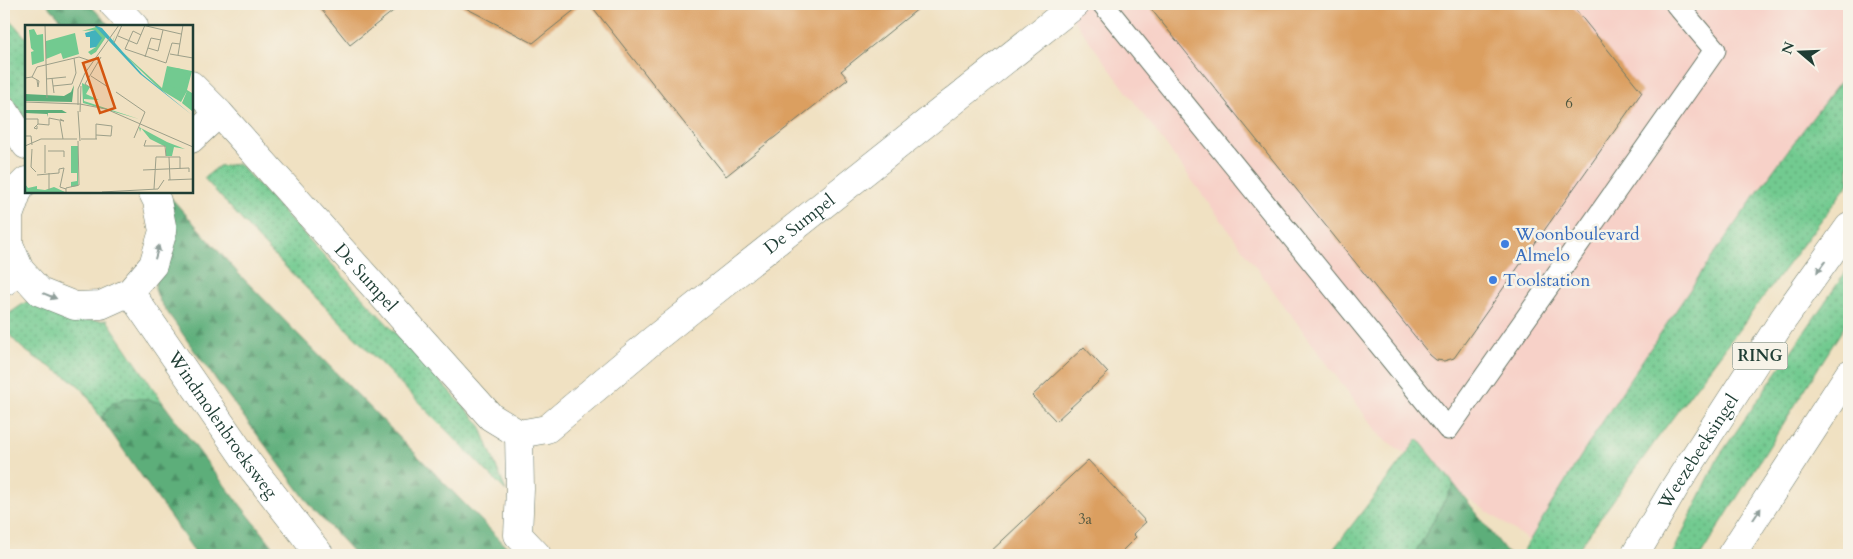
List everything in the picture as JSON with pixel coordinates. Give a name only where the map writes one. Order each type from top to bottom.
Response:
[{"type":"street","points":[[113,4],[133,25]]},
{"type":"street","name":"De Sumpel","points":[[192,86],[219,113],[491,417],[519,434],[547,429],[653,340],[1076,4]]},
{"type":"street","points":[[4,110],[25,143]]},
{"type":"street","points":[[192,138],[219,113]]},
{"type":"street","points":[[25,182],[19,188],[9,216],[12,276],[40,292],[75,306],[101,305],[130,292],[153,265],[163,231],[157,201],[152,192]]},
{"type":"street","name":"Weezebeeksingel","points":[[1635,555],[1675,487],[1782,321],[1849,227]]},
{"type":"street","name":"Windmolenbroeksweg","points":[[130,292],[248,463],[320,555]]},
{"type":"street","points":[[1731,555],[1849,383]]},
{"type":"street","points":[[519,434],[520,489],[518,535],[537,555]]},
{"type":"lane","points":[[1103,4],[1448,429],[1715,50],[1676,4]]},
{"type":"shaded area","name":"Woonboulevard Almelo","points":[[1062,4],[1849,4],[1849,140],[1545,552],[1381,437]]},
{"type":"green space","points":[[47,4],[89,4],[109,25],[66,25]]},
{"type":"green space","points":[[4,13],[25,37],[25,118],[4,87]]},
{"type":"green space","points":[[1849,71],[1849,183],[1662,432],[1574,555],[1521,555],[1602,423],[1687,294],[1766,180]]},
{"type":"green space","points":[[239,164],[479,423],[506,491],[266,247],[204,178],[219,166]]},
{"type":"green space","points":[[166,192],[238,273],[515,555],[356,555],[310,505],[196,353],[159,300],[155,289]]},
{"type":"green space","points":[[1849,267],[1849,319],[1701,555],[1672,555],[1718,458]]},
{"type":"green space","points":[[29,300],[67,316],[96,321],[107,320],[163,403],[143,399],[112,404],[101,418],[79,386],[22,348],[6,328],[4,317]]},
{"type":"green space","points":[[125,398],[163,403],[280,555],[197,555],[101,418],[112,404]]},
{"type":"green space","points":[[1418,439],[1454,484],[1414,555],[1329,555]]},
{"type":"green space","points":[[1454,484],[1509,555],[1414,555]]},
{"type":"building","points":[[317,4],[402,4],[350,45]]},
{"type":"building","points":[[458,4],[582,4],[533,43]]},
{"type":"building","points":[[590,4],[924,4],[841,71],[848,79],[726,176]]},
{"type":"building","points":[[1147,4],[1571,4],[1642,92],[1454,358],[1444,361],[1436,360],[1430,355]]},
{"type":"building","points":[[1084,347],[1108,373],[1056,421],[1032,396]]},
{"type":"building","points":[[1088,460],[1146,522],[1133,534],[1136,537],[1118,555],[987,555]]},
{"type":"place","name":"Woonboulevard Almelo","points":[[1505,244]]},
{"type":"place","name":"Toolstation","points":[[1493,280]]}]
